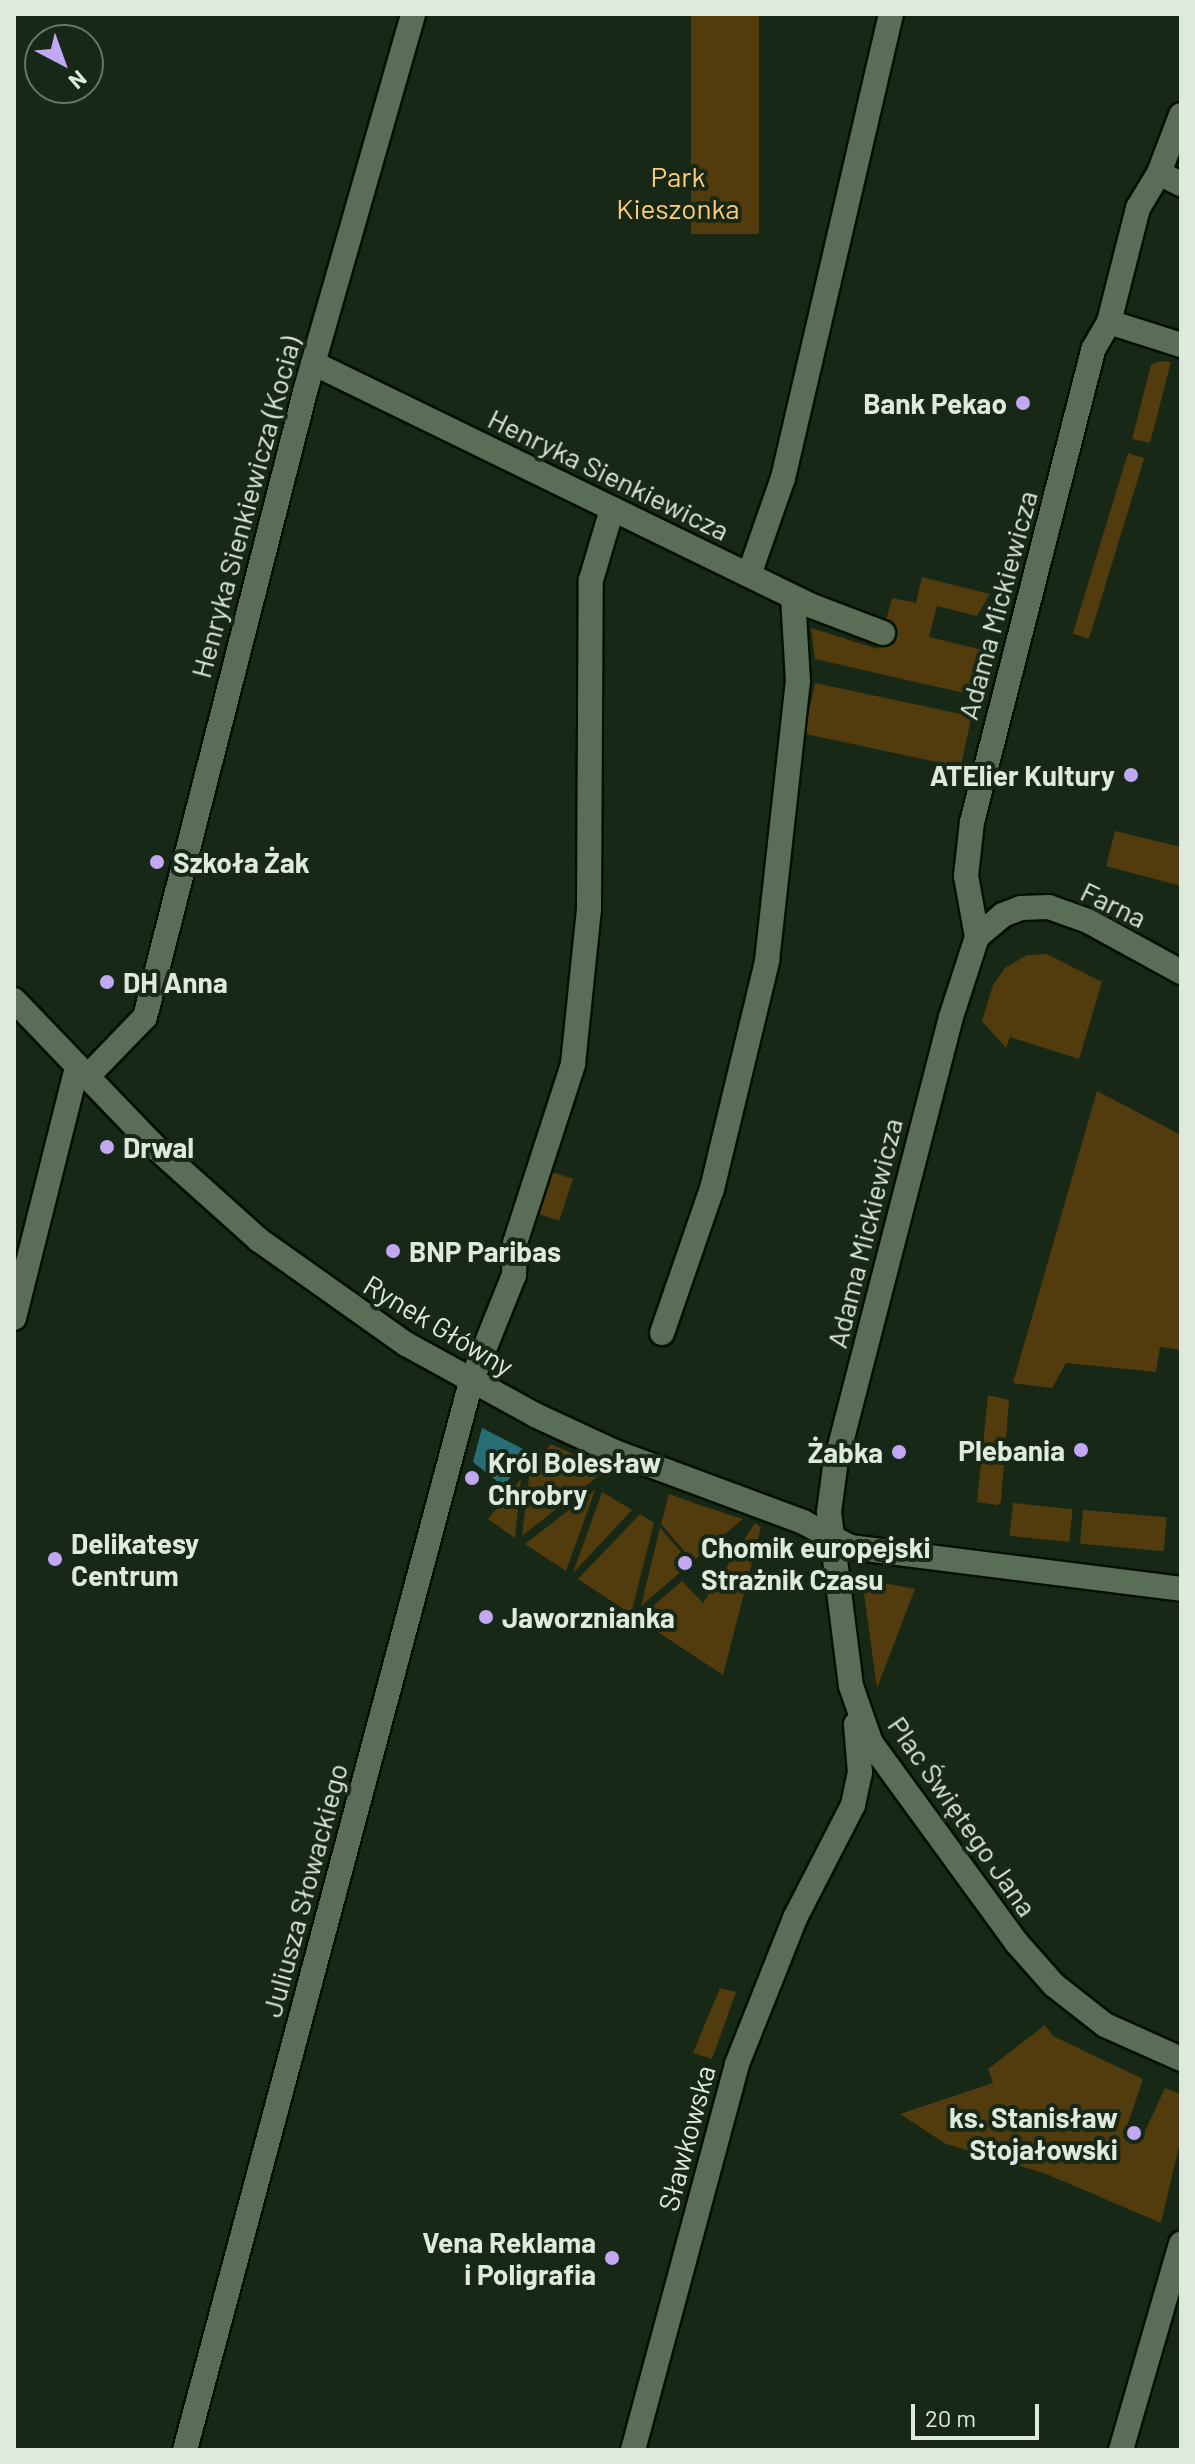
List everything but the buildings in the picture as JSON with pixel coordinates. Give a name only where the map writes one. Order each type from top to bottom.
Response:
[{"type":"street","name":"Henryka Sienkiewicza (Kocia)","points":[[82,1072],[145,1017],[313,363],[413,14]]},
{"type":"street","points":[[749,575],[783,478],[891,14]]},
{"type":"street","name":"Adama Mickiewicza","points":[[832,1540],[835,1467],[951,1017],[977,937],[966,876],[970,834],[1094,348],[1109,322],[1138,208],[1159,173],[1181,115]]},
{"type":"street","points":[[1159,173],[1181,184]]},
{"type":"street","points":[[1109,322],[1181,345]]},
{"type":"street","name":"Henryka Sienkiewicza","points":[[313,363],[793,597],[883,633]]},
{"type":"street","name":"Juliusza Słowackiego","points":[[185,2450],[471,1382],[514,1275],[515,1243],[562,1104],[579,1032],[590,852],[591,580],[612,509]]},
{"type":"street","points":[[662,1333],[712,1189],[767,961],[799,646],[793,597]]},
{"type":"street","name":"Farna","points":[[977,937],[1003,915],[1049,907],[1088,921],[1181,972]]},
{"type":"street","name":"Rynek Główny","points":[[14,1000],[174,1166],[259,1240],[349,1307],[471,1382],[605,1448],[803,1522],[832,1540]]},
{"type":"street","points":[[14,1318],[82,1072]]},
{"type":"street","points":[[832,1540],[850,1547],[1014,1571],[1181,1589]]},
{"type":"street","name":"Plac Świętego Jana","points":[[832,1540],[851,1686],[871,1743],[1035,1964],[1075,2005],[1105,2025],[1181,2059]]},
{"type":"street","name":"Sławkowska","points":[[633,2450],[737,2064],[795,1918],[853,1805],[860,1773],[851,1686]]},
{"type":"street","points":[[1121,2450],[1181,2244]]},
{"type":"green space","points":[[691,14],[759,14],[759,234],[691,234]]},
{"type":"green space","points":[[1160,361],[1171,362],[1150,443],[1132,439],[1151,365]]},
{"type":"green space","points":[[1128,453],[1144,458],[1089,639],[1073,634]]},
{"type":"green space","points":[[922,577],[990,594],[977,616],[937,606],[929,637],[987,651],[977,696],[815,659],[811,628],[878,649],[892,598],[916,603]]},
{"type":"green space","points":[[815,683],[972,716],[961,767],[804,734]]},
{"type":"green space","points":[[1115,831],[1181,847],[1181,886],[1106,866]]},
{"type":"green space","points":[[1047,954],[1102,982],[1079,1059],[1010,1037],[1006,1048],[982,1021],[993,985],[1005,968],[1027,955]]},
{"type":"green space","points":[[1097,1091],[1181,1135],[1181,1350],[1160,1347],[1156,1372],[1066,1363],[1052,1388],[1013,1383]]},
{"type":"green space","points":[[552,1172],[573,1179],[559,1221],[538,1214]]},
{"type":"green space","points":[[988,1395],[1009,1400],[1001,1502],[997,1505],[977,1502]]},
{"type":"green space","points":[[551,1444],[607,1469],[522,1536],[530,1469]]},
{"type":"green space","points":[[521,1479],[515,1538],[488,1519]]},
{"type":"green space","points":[[595,1490],[566,1571],[525,1544]]},
{"type":"green space","points":[[602,1492],[632,1510],[573,1573]]},
{"type":"green space","points":[[669,1494],[743,1519],[693,1561],[661,1524]]},
{"type":"green space","points":[[1013,1503],[1073,1509],[1069,1542],[1010,1536]]},
{"type":"green space","points":[[1083,1510],[1167,1517],[1164,1551],[1080,1544]]},
{"type":"green space","points":[[640,1514],[654,1523],[631,1614],[578,1579]]},
{"type":"green space","points":[[755,1523],[761,1527],[723,1675],[638,1619],[682,1581],[703,1603]]},
{"type":"green space","points":[[660,1528],[691,1563],[641,1606]]},
{"type":"green space","points":[[862,1579],[915,1589],[877,1688]]},
{"type":"green space","points":[[720,1988],[736,1992],[712,2059],[693,2053]]},
{"type":"green space","points":[[1045,2025],[1053,2036],[1143,2079],[1123,2138],[1140,2142],[1165,2088],[1181,2094],[1181,2138],[1161,2223],[1044,2173],[946,2144],[900,2114],[993,2083],[988,2069]]},
{"type":"water","points":[[482,1428],[531,1453],[503,1486],[473,1462]]},
{"type":"place","name":"Bank Pekao","points":[[1023,403]]},
{"type":"place","name":"ATElier Kultury","points":[[1131,775]]},
{"type":"place","name":"Szkoła Żak","points":[[157,862]]},
{"type":"place","name":"DH Anna","points":[[107,982]]},
{"type":"place","name":"Drwal","points":[[107,1147]]},
{"type":"place","name":"BNP Paribas","points":[[393,1251]]},
{"type":"place","name":"Plebania","points":[[1081,1450]]},
{"type":"place","name":"Żabka","points":[[899,1452]]},
{"type":"place","name":"Król Bolesław Chrobry","points":[[472,1478]]},
{"type":"place","name":"Delikatesy Centrum","points":[[55,1559]]},
{"type":"place","name":"Chomik europejski Strażnik Czasu","points":[[685,1563]]},
{"type":"place","name":"Jaworznianka","points":[[486,1617]]},
{"type":"place","name":"ks. Stanisław Stojałowski","points":[[1134,2133]]},
{"type":"place","name":"Vena Reklama i Poligrafia","points":[[612,2258]]},
{"type":"park label","name":"Park Kieszonka","points":[[678,192]]}]
